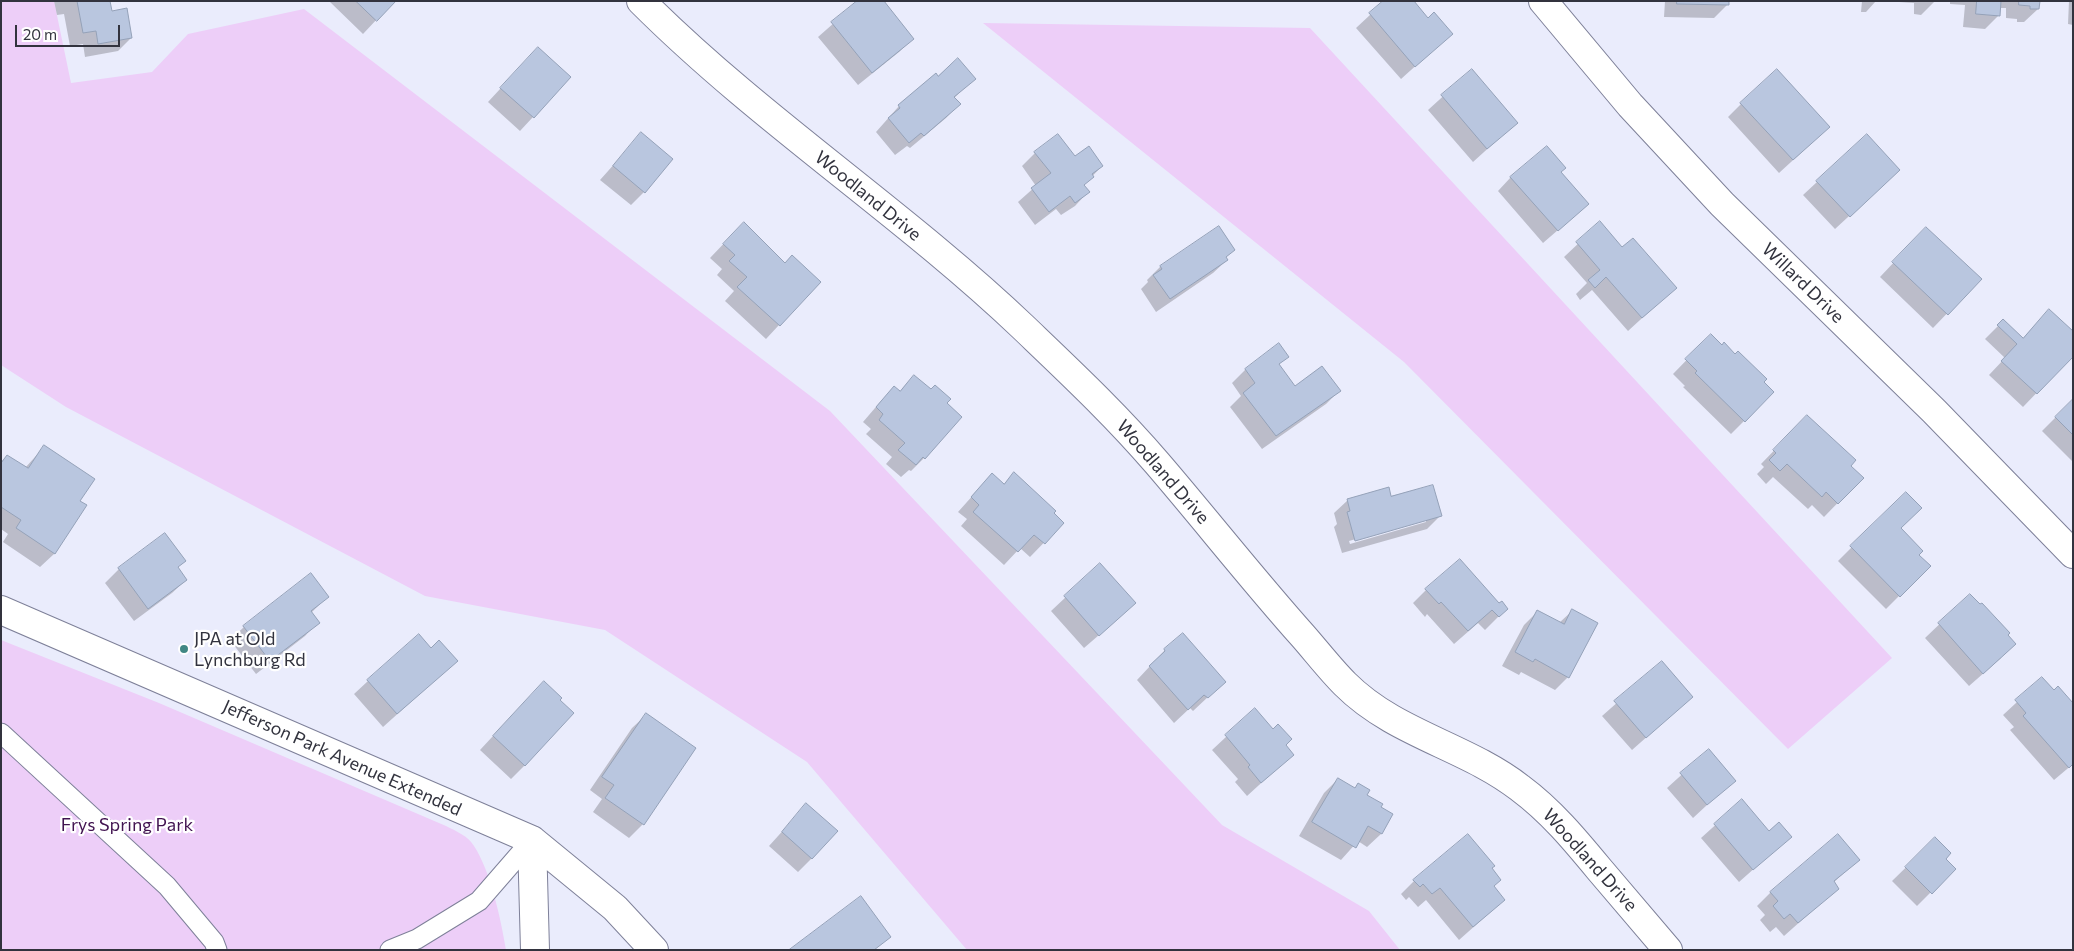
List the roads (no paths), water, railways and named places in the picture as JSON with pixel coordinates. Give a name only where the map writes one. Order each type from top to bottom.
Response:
[{"type":"street","name":"Woodland Drive","points":[[642,1],[672,32],[764,112],[893,214],[1040,345],[1118,420],[1155,460],[1260,587],[1346,686],[1385,716],[1428,739],[1475,759],[1520,787],[1560,822],[1668,950]]},
{"type":"street","name":"Willard Drive","points":[[1543,1],[1630,104],[1722,204],[1934,411],[2073,554]]},
{"type":"street","name":"Jefferson Park Avenue Extended","points":[[1,610],[532,840],[615,908],[654,950]]},
{"type":"street","points":[[532,840],[535,950]]},
{"type":"lane","points":[[1,733],[167,886],[214,942],[217,950]]},
{"type":"lane","points":[[390,950],[417,938],[479,901],[532,840]]},
{"type":"place","name":"JPA at Old Lynchburg Rd","points":[[184,649]]},
{"type":"park label","name":"Frys Spring Park","points":[[127,825]]}]
